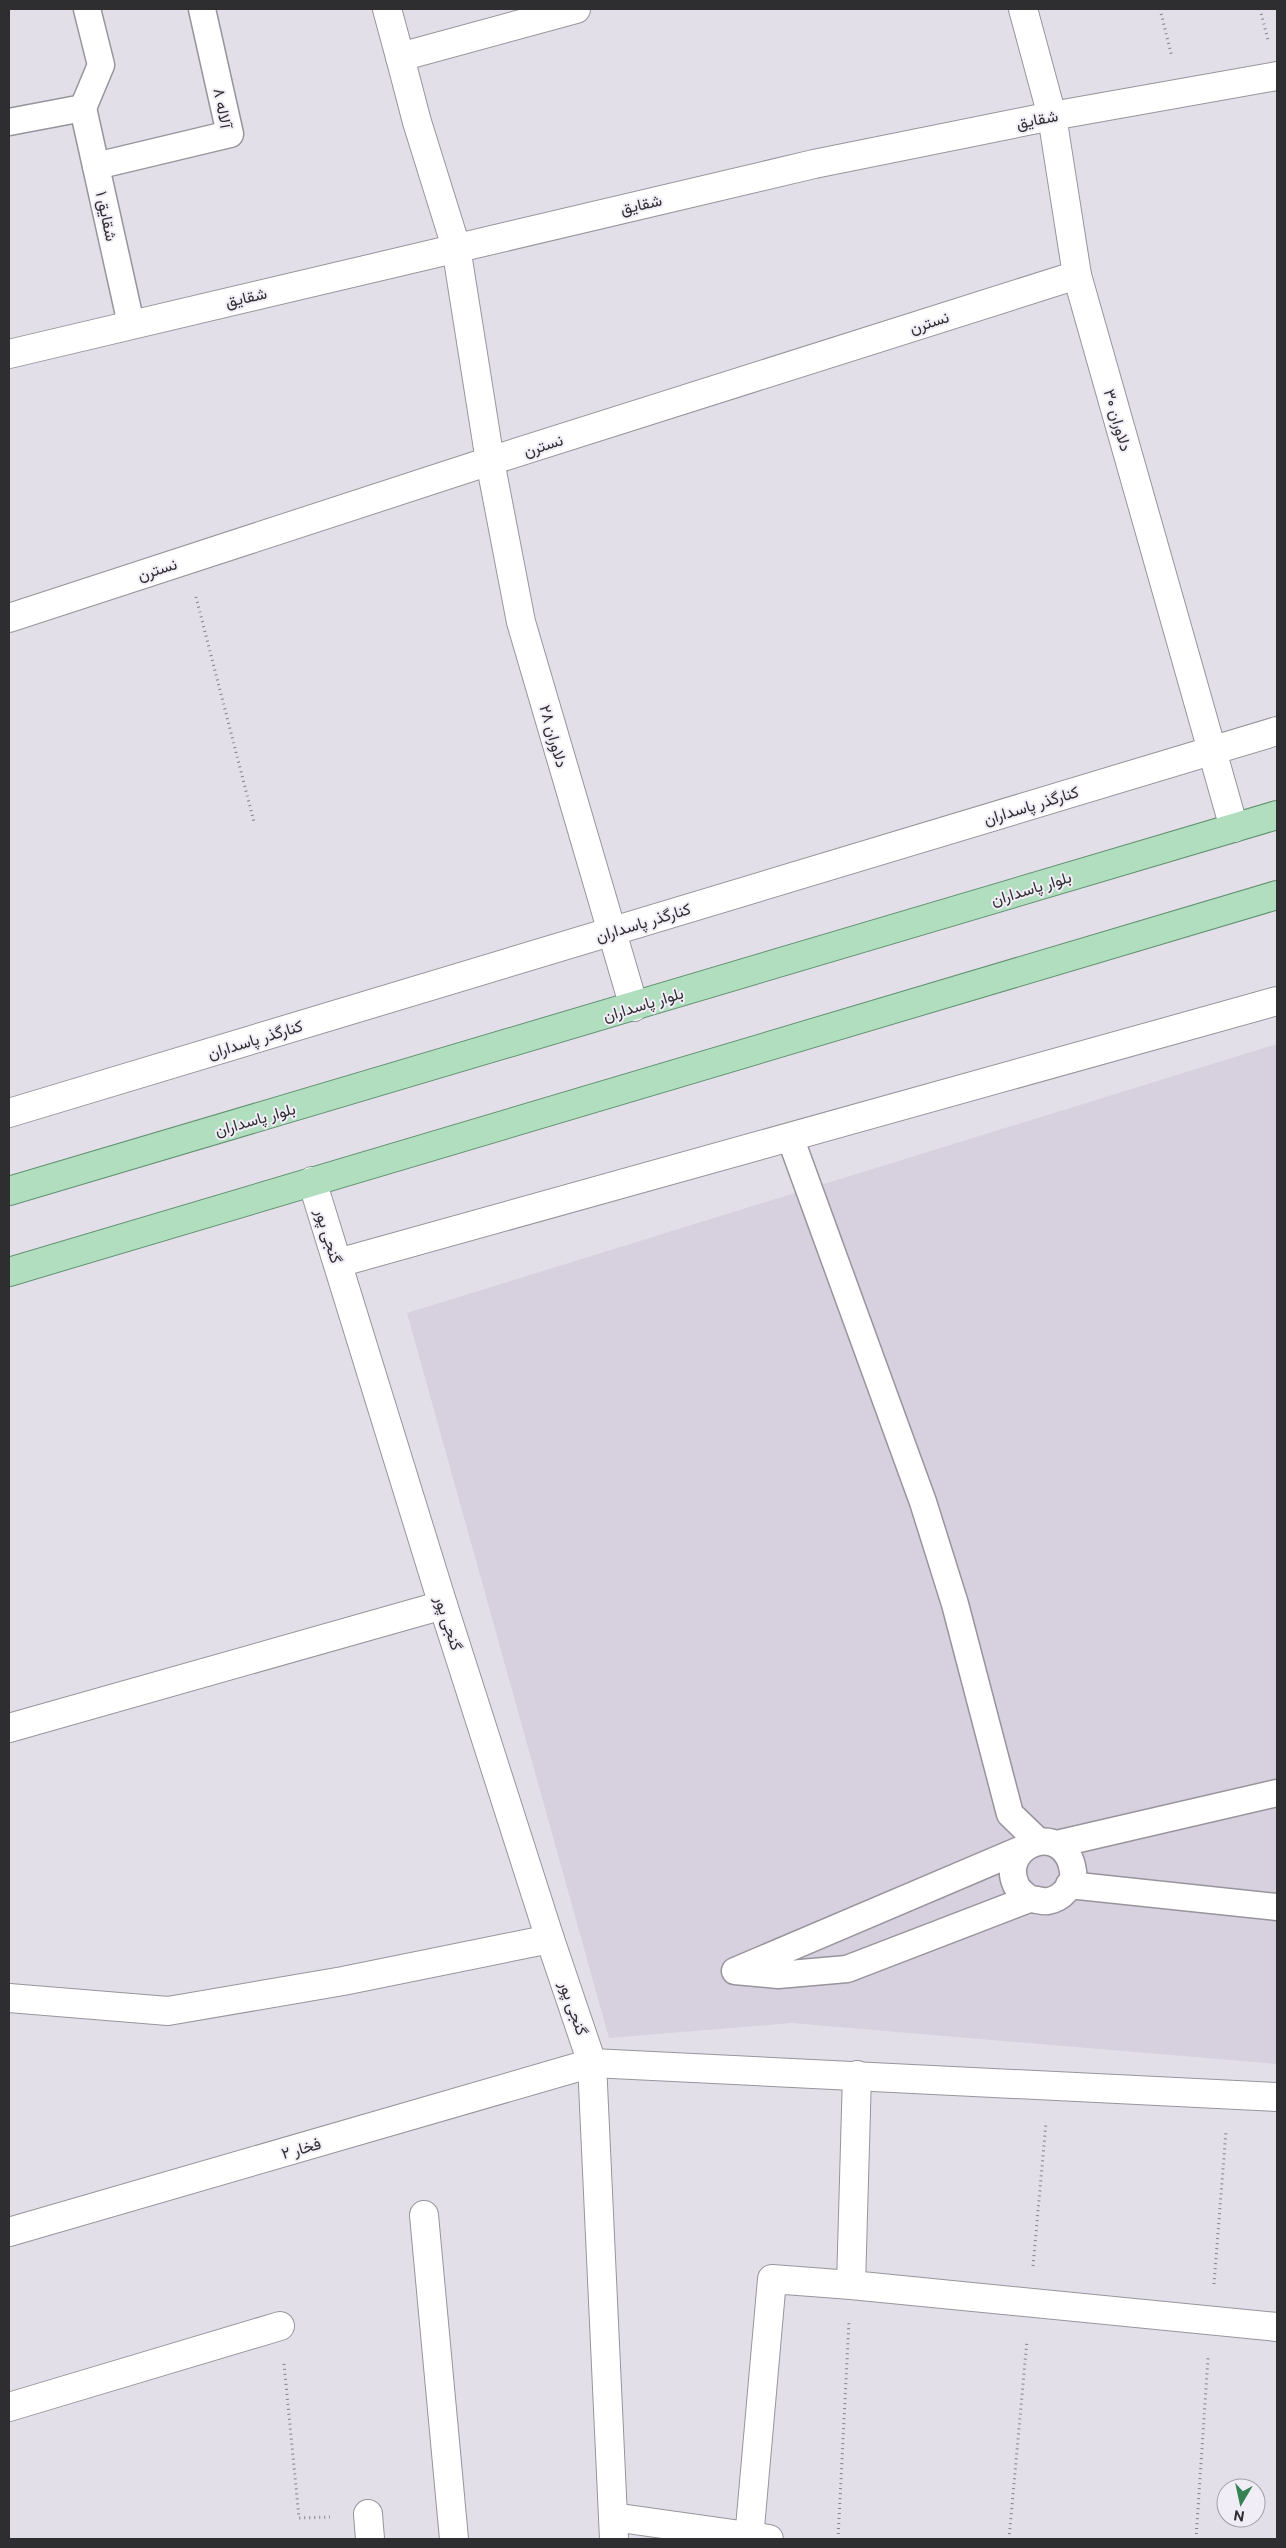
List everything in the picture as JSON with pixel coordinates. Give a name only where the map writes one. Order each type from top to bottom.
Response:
[{"type":"main road","name":"بلوار پاسداران","points":[[9,1191],[1277,815]]},
{"type":"main road","points":[[9,1272],[1277,895]]},
{"type":"street","name":"دلاوران ۲۸","points":[[387,9],[417,122],[456,247],[490,461],[521,622],[634,1007]]},
{"type":"street","points":[[400,56],[576,9]]},
{"type":"street","name":"دلاوران ۳۰","points":[[1023,9],[1052,116],[1078,275],[1234,828]]},
{"type":"street","name":"شقایق","points":[[9,354],[804,166],[1052,116],[1277,76]]},
{"type":"street","name":"نسترن","points":[[9,618],[490,461],[1078,275]]},
{"type":"street","name":"کنارگذر پاسداران","points":[[9,1113],[1277,731]]},
{"type":"street","points":[[338,1263],[1277,1002]]},
{"type":"street","name":"گنجی پور","points":[[312,1181],[443,1604],[550,1939],[592,2063],[614,2528]]},
{"type":"street","points":[[9,1728],[443,1604]]},
{"type":"street","points":[[9,1998],[168,2011],[343,1981],[550,1939]]},
{"type":"street","name":"فخار ۲","points":[[9,2232],[592,2063],[1277,2096]]},
{"type":"street","points":[[851,2286],[857,2076]]},
{"type":"street","points":[[424,2215],[454,2539]]},
{"type":"street","points":[[614,2528],[756,2538],[772,2279],[1277,2328]]},
{"type":"street","points":[[9,2407],[280,2326]]},
{"type":"lane","points":[[9,122],[83,108],[100,64],[86,9]]},
{"type":"lane","name":"آلاله ۸","points":[[96,166],[230,134],[202,9]]},
{"type":"lane","name":"شقایق ۱","points":[[83,108],[131,324]]},
{"type":"lane","points":[[790,1137],[923,1502],[955,1604],[1010,1814],[1039,1845],[1071,1857],[1074,1876],[1066,1893],[1048,1902],[1029,1898],[847,1968],[778,1975],[735,1971],[1039,1845],[1277,1793]]},
{"type":"lane","points":[[1029,1898],[1016,1885],[1013,1867],[1039,1845]]},
{"type":"lane","points":[[1070,1885],[1277,1906]]},
{"type":"path","points":[[1160,9],[1181,94]]},
{"type":"path","points":[[187,560],[254,822]]},
{"type":"path","points":[[838,2539],[851,2286]]},
{"type":"path","points":[[280,2326],[299,2518],[369,2527]]},
{"type":"shaded area","points":[[1277,1044],[1277,2064],[791,2023],[609,2038],[407,1313]]}]
